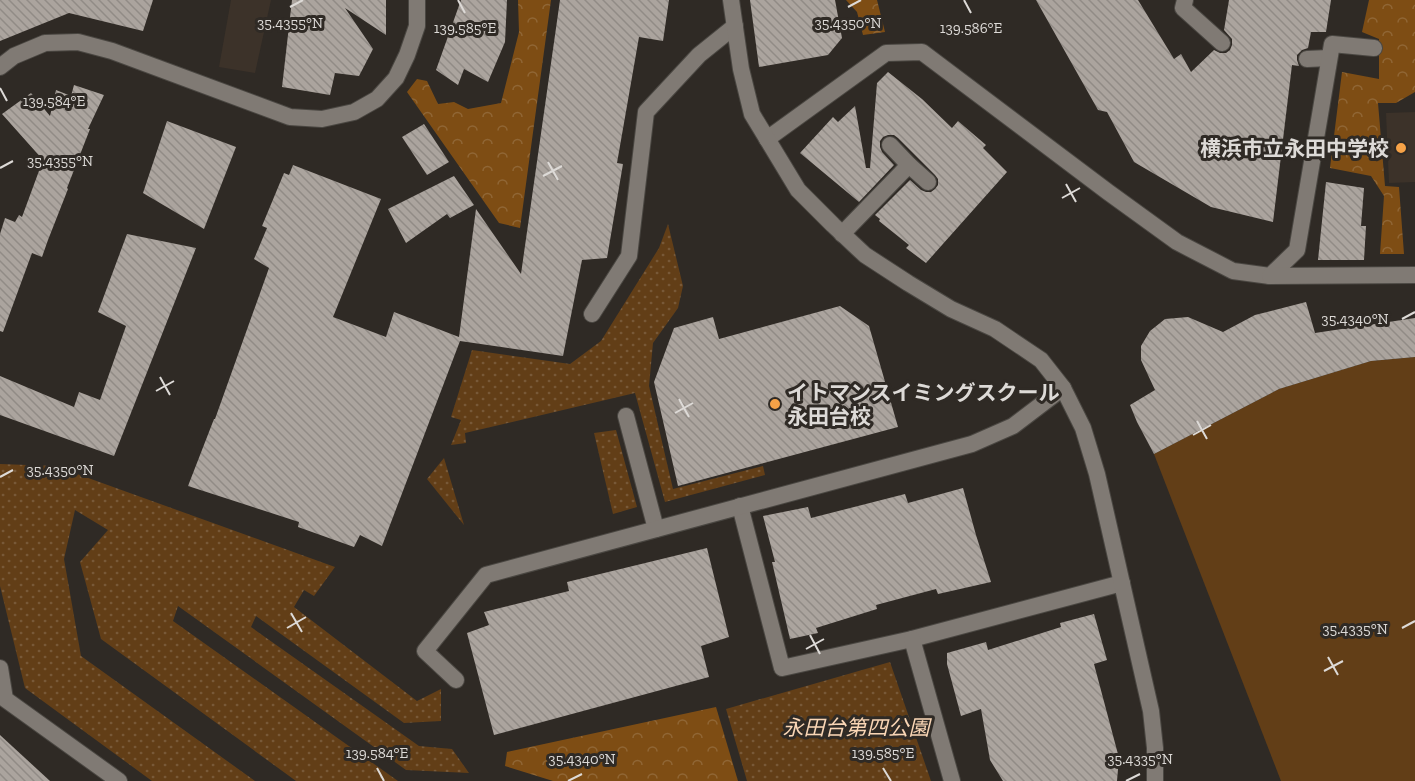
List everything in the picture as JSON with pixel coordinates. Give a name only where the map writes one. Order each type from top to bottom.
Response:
[{"type":"street","points":[[0,68],[15,56],[45,43],[78,42],[112,51],[291,117],[322,119],[354,112],[376,99],[396,78],[417,26],[417,0]]},
{"type":"street","points":[[731,0],[741,69],[752,114],[798,190],[866,255],[908,284],[951,309],[995,328],[1041,360],[1063,388],[1083,428],[1097,474],[1152,711],[1155,781]]},
{"type":"street","points":[[1185,0],[1184,8],[1222,44]]},
{"type":"street","points":[[592,314],[629,256],[646,112],[699,55],[735,26]]},
{"type":"street","points":[[1270,276],[1297,250],[1332,44],[1374,48]]},
{"type":"street","points":[[767,139],[886,53],[922,52],[1177,242],[1233,271],[1270,276],[1415,275]]},
{"type":"street","points":[[1306,59],[1329,58]]},
{"type":"street","points":[[890,144],[928,182]]},
{"type":"street","points":[[842,234],[909,165]]},
{"type":"street","points":[[456,680],[425,651],[486,574],[972,444],[1013,426],[1063,388]]},
{"type":"street","points":[[626,416],[656,529]]},
{"type":"street","points":[[740,506],[782,668],[912,639],[1122,584]]},
{"type":"street","points":[[912,639],[952,781]]},
{"type":"street","points":[[0,668],[5,699],[119,781]]},
{"type":"shaded area","points":[[231,0],[271,0],[255,73],[219,67]]},
{"type":"shaded area","name":"横浜市立永田中学校","points":[[1415,112],[1415,182],[1389,183],[1386,113]]},
{"type":"green space","points":[[518,0],[551,0],[520,228],[499,223],[407,92],[417,79],[427,81],[438,104],[454,102],[468,109],[501,103],[519,32]]},
{"type":"green space","points":[[846,0],[877,0],[885,32],[863,35],[857,12]]},
{"type":"green space","points":[[1369,0],[1415,0],[1415,92],[1396,103],[1378,103],[1385,186],[1399,187],[1404,254],[1380,254],[1384,196],[1371,176],[1330,168],[1342,72],[1379,79],[1379,39],[1362,32]]},
{"type":"green space","points":[[668,224],[683,286],[678,308],[653,343],[649,386],[673,489],[763,466],[765,475],[665,502],[635,393],[465,433],[466,443],[451,445],[461,420],[451,417],[472,350],[570,364],[601,341],[659,248]]},
{"type":"green space","points":[[1415,357],[1415,781],[1281,781],[1154,454],[1279,389],[1371,361]]},
{"type":"green space","points":[[616,430],[637,507],[613,514],[594,433]]},
{"type":"green space","points":[[444,458],[464,525],[427,479]]},
{"type":"green space","points":[[0,464],[55,466],[335,567],[314,596],[304,590],[294,607],[417,701],[441,689],[441,721],[404,723],[256,616],[251,627],[419,746],[452,749],[469,773],[406,770],[178,606],[173,621],[398,781],[296,781],[101,639],[80,562],[108,530],[75,510],[64,559],[81,656],[255,781],[152,781],[25,688],[0,586]]},
{"type":"green space","name":"永田台第四公園","points":[[890,662],[931,781],[747,781],[726,709]]},
{"type":"green space","points":[[716,707],[738,781],[553,781],[505,766],[507,752]]},
{"type":"building","points":[[0,0],[153,0],[143,31],[69,13],[0,41]]},
{"type":"building","points":[[292,0],[386,0],[386,35],[345,8],[373,49],[359,76],[335,73],[330,95],[282,87]]},
{"type":"building","points":[[461,0],[507,0],[505,42],[488,82],[464,69],[458,85],[436,70]]},
{"type":"building","points":[[560,0],[669,0],[663,41],[639,37],[617,163],[623,164],[607,258],[582,260],[563,356],[460,341],[382,546],[360,535],[354,547],[298,527],[299,522],[188,486],[215,419],[269,268],[254,259],[267,228],[262,226],[284,173],[289,175],[293,165],[381,199],[333,317],[386,337],[394,312],[459,337],[476,209],[521,274]]},
{"type":"building","points":[[750,0],[835,0],[842,38],[828,55],[759,67]]},
{"type":"building","points":[[1036,0],[1138,0],[1174,59],[1181,54],[1191,72],[1214,50],[1226,53],[1230,50],[1232,39],[1224,30],[1229,0],[1331,0],[1326,32],[1311,32],[1308,48],[1297,55],[1299,66],[1292,65],[1273,222],[1211,207],[1134,162],[1107,112],[1098,110]]},
{"type":"building","points":[[888,72],[922,99],[952,128],[958,121],[986,145],[983,148],[1007,172],[926,263],[906,248],[909,245],[879,221],[880,219],[875,215],[910,180],[926,192],[931,192],[938,185],[935,175],[898,138],[888,135],[880,141],[882,152],[894,165],[859,202],[800,153],[833,117],[838,122],[855,106],[866,168],[870,168],[877,83]]},
{"type":"building","points":[[74,85],[104,95],[88,129],[90,129],[42,257],[32,253],[3,332],[0,331],[0,234],[5,218],[15,222],[19,215],[22,217],[43,160],[2,114],[31,93],[50,116],[56,90],[71,96]]},
{"type":"building","points":[[167,121],[236,147],[204,229],[143,193]]},
{"type":"building","points":[[424,124],[449,162],[427,175],[402,137]]},
{"type":"building","points":[[454,176],[474,205],[450,218],[447,214],[406,243],[388,209]]},
{"type":"building","points":[[1326,182],[1364,188],[1361,226],[1366,226],[1364,260],[1318,260]]},
{"type":"building","points":[[127,234],[196,248],[114,456],[0,415],[0,376],[74,407],[79,392],[100,400],[126,326],[98,312]]},
{"type":"building","points":[[1306,302],[1315,333],[1415,318],[1415,357],[1371,361],[1279,389],[1154,454],[1130,405],[1155,390],[1141,360],[1141,346],[1150,331],[1165,319],[1188,317],[1223,332],[1255,315]]},
{"type":"building","name":"イトマンスイミングスクール 永田台校","points":[[840,306],[869,326],[898,427],[678,486],[654,382],[674,328],[713,317],[719,339]]},
{"type":"building","points":[[963,488],[991,582],[938,594],[936,589],[876,605],[877,609],[816,628],[818,633],[790,639],[772,562],[775,562],[763,516],[808,507],[811,518],[905,494],[908,503]]},
{"type":"building","points":[[707,548],[729,637],[701,646],[709,677],[494,735],[467,633],[489,625],[484,612],[569,591],[567,582]]},
{"type":"building","points":[[1094,614],[1107,660],[1094,664],[1119,758],[1117,781],[1003,781],[990,760],[981,709],[961,716],[947,664],[947,653],[986,642],[988,650],[1061,627],[1060,623]]},
{"type":"building","points":[[0,735],[50,781],[0,781]]},
{"type":"place","name":"横浜市立永田中学校","points":[[1401,148]]},
{"type":"place","name":"イトマンスイミングスクール 永田台校","points":[[775,404]]}]
